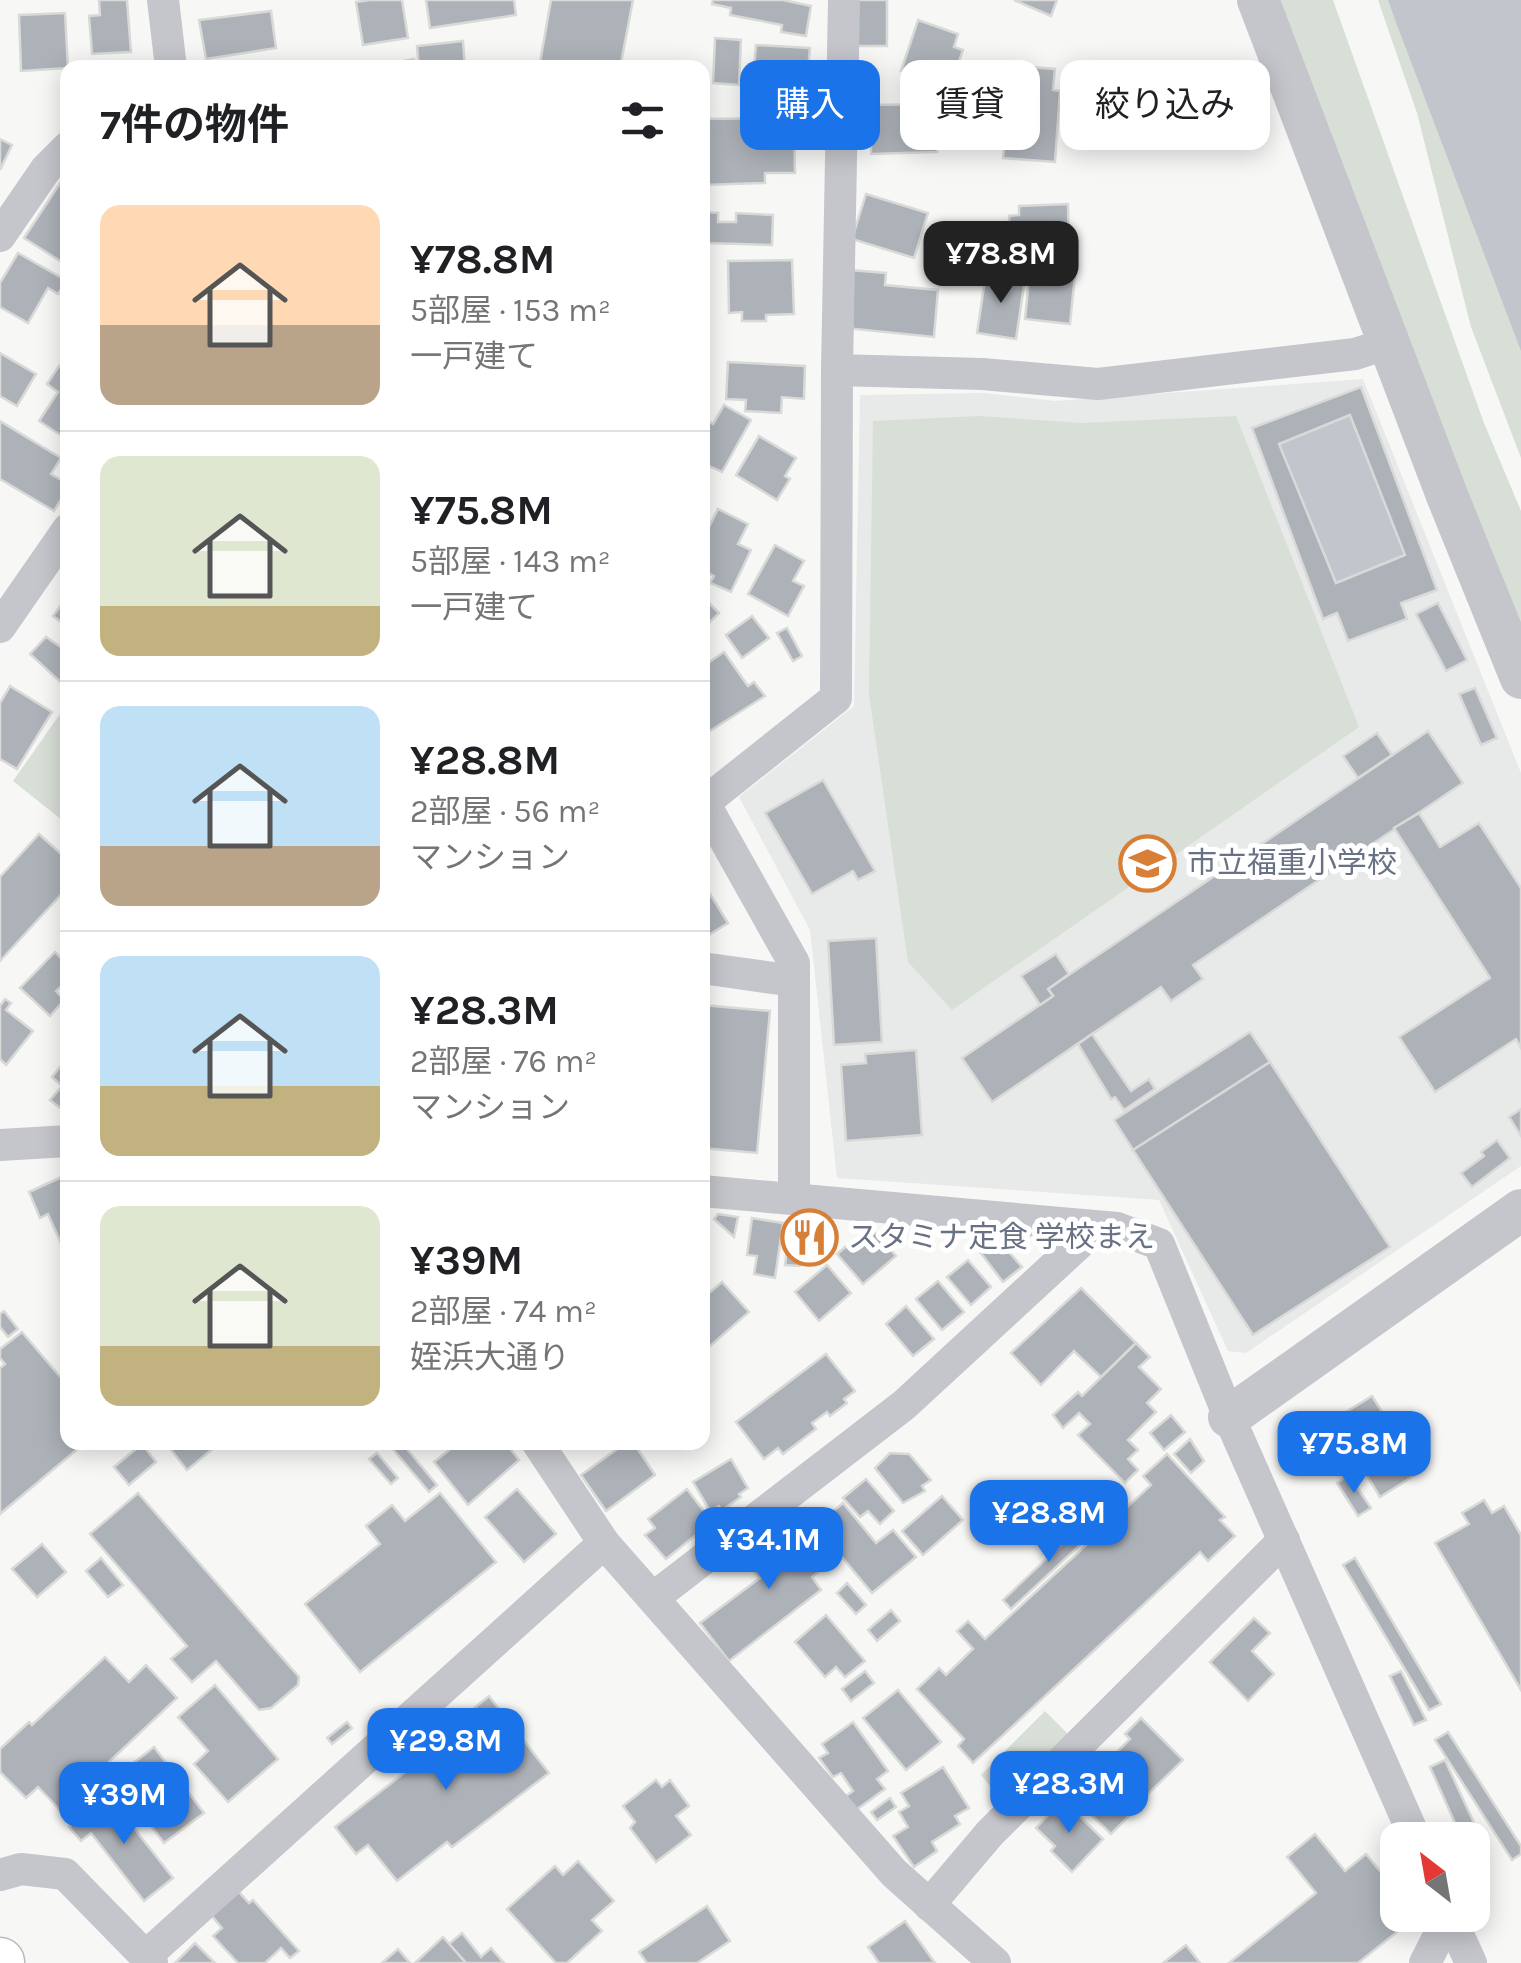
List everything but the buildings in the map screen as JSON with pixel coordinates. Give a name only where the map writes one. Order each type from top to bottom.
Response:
[{"type":"street","points":[[710,796],[836,698],[844,0]]},
{"type":"street","points":[[1258,0],[1521,678]]},
{"type":"street","points":[[170,1],[171,60]]},
{"type":"street","points":[[0,236],[60,155]]},
{"type":"street","points":[[837,370],[982,374],[1098,384],[1356,354],[1389,343]]},
{"type":"street","points":[[0,627],[60,541]]},
{"type":"street","points":[[710,812],[794,963],[786,1199]]},
{"type":"street","points":[[710,969],[794,981]]},
{"type":"street","points":[[0,1145],[60,1141]]},
{"type":"street","points":[[710,1192],[1117,1228],[1159,1244],[1229,1417],[1408,1822]]},
{"type":"street","points":[[1229,1417],[1521,1210]]},
{"type":"street","points":[[653,1598],[904,1405],[1097,1226]]},
{"type":"street","points":[[543,1450],[604,1543],[894,1874],[995,1963]]},
{"type":"street","points":[[930,1905],[990,1833],[1284,1540]]},
{"type":"street","points":[[0,1875],[21,1869],[65,1874],[149,1960],[604,1543]]},
{"type":"street","points":[[1424,1963],[1440,1932]]},
{"type":"street","points":[[1457,1932],[1472,1963]]},
{"type":"shaded area","points":[[1279,0],[1333,0],[1484,423],[1521,511],[1521,638]]},
{"type":"shaded area","points":[[1378,0],[1412,0],[1521,337],[1521,458],[1471,327],[1417,113]]},
{"type":"shaded area","points":[[1388,0],[1521,0],[1521,351],[1397,25]]},
{"type":"shaded area","name":"市立福重小学校","points":[[1363,379],[1521,773],[1521,1166],[1246,1353],[1228,1351],[1159,1200],[837,1178],[810,930],[739,797],[854,706],[860,395],[985,393],[1055,401]]},
{"type":"shaded area","points":[[1350,415],[1405,555],[1336,583],[1279,444]]},
{"type":"shaded area","points":[[979,416],[1081,423],[1236,416],[1359,727],[952,1010],[908,962],[869,694],[873,421]]},
{"type":"shaded area","points":[[60,714],[60,818],[13,781]]},
{"type":"shaded area","points":[[1045,1711],[1072,1738],[1005,1804],[981,1775]]},
{"type":"place","name":"市立福重小学校","points":[[1148,863]]},
{"type":"place","name":"スタミナ定食 学校まえ","points":[[809,1237]]}]
